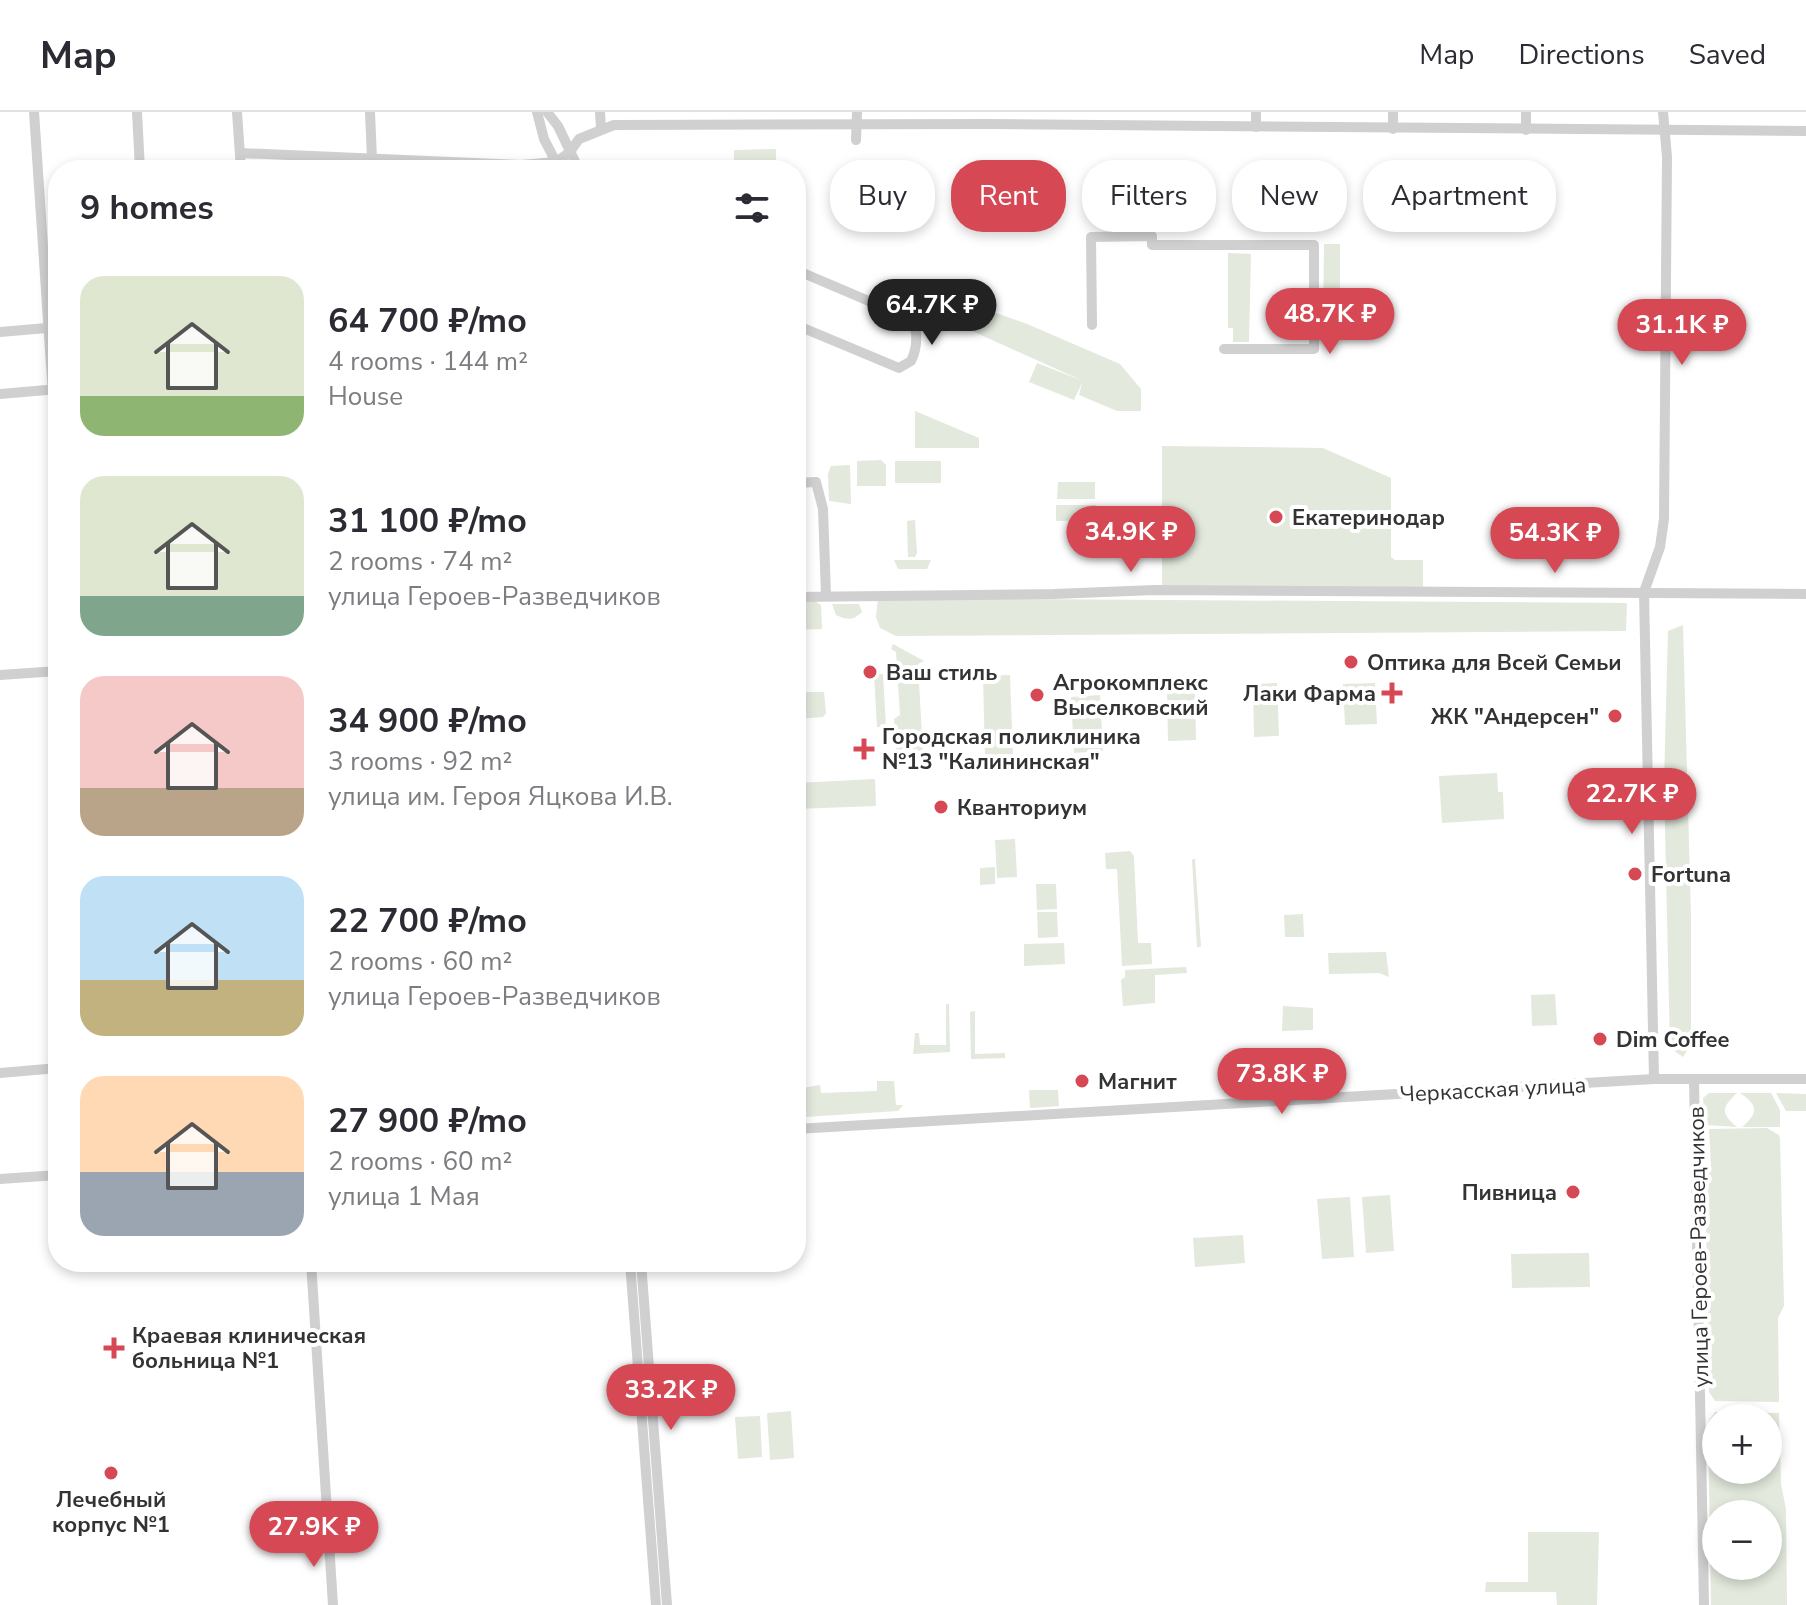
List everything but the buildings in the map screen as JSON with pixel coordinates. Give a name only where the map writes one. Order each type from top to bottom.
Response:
[{"type":"street","points":[[34,112],[48,280]]},
{"type":"street","points":[[137,112],[139,160]]},
{"type":"street","points":[[237,112],[240,160]]},
{"type":"street","points":[[370,112],[372,159]]},
{"type":"street","points":[[537,112],[544,139],[555,160]]},
{"type":"street","points":[[547,112],[558,126],[574,160]]},
{"type":"street","points":[[600,112],[601,128]]},
{"type":"street","points":[[717,112],[718,125]]},
{"type":"street","points":[[856,140],[857,112]]},
{"type":"street","points":[[990,112],[990,124]]},
{"type":"street","points":[[1122,112],[1123,126]]},
{"type":"street","points":[[1256,112],[1256,127]]},
{"type":"street","points":[[1393,112],[1393,129]]},
{"type":"street","points":[[1526,112],[1526,130]]},
{"type":"street","points":[[1654,1079],[1644,592],[1660,547],[1664,519],[1666,131],[1663,112]]},
{"type":"street","points":[[563,160],[579,139],[614,125],[990,124],[1806,131]]},
{"type":"street","points":[[531,160],[544,139]]},
{"type":"street","points":[[240,153],[397,160]]},
{"type":"street","points":[[1092,325],[1091,237],[1152,236],[1152,245],[1314,245],[1314,349],[1224,349]]},
{"type":"street","points":[[806,274],[911,319],[916,330],[915,354],[911,361],[899,368],[806,329]]},
{"type":"street","points":[[0,332],[48,328]]},
{"type":"street","points":[[0,394],[48,390]]},
{"type":"street","points":[[806,482],[816,482],[823,509],[826,595]]},
{"type":"street","points":[[806,596],[1155,590],[1806,594]]},
{"type":"street","points":[[0,675],[48,672]]},
{"type":"street","points":[[0,1073],[48,1069]]},
{"type":"street","name":"Черкасская улица","points":[[806,1128],[1654,1079],[1806,1079]]},
{"type":"street","name":"улица Героев-Разведчиков","points":[[1694,1080],[1704,1605]]},
{"type":"street","points":[[0,1179],[48,1176]]},
{"type":"street","points":[[312,1272],[333,1605]]},
{"type":"street","points":[[631,1272],[656,1605]]},
{"type":"street","points":[[642,1272],[667,1605]]},
{"type":"shaded area","points":[[776,149],[776,160],[734,160],[734,150]]},
{"type":"shaded area","points":[[1324,244],[1340,244],[1340,319],[1332,320],[1331,336],[1323,336]]},
{"type":"shaded area","points":[[1228,253],[1251,254],[1249,342],[1233,342],[1233,328],[1228,328]]},
{"type":"shaded area","points":[[957,299],[1027,324],[1120,364],[1141,389],[1141,411],[1117,411],[1079,395],[1082,383],[1074,400],[1029,382],[1037,363],[1083,381],[941,317],[945,304]]},
{"type":"shaded area","points":[[915,411],[979,438],[979,448],[915,448]]},
{"type":"shaded area","name":"Екатеринодар","points":[[1162,446],[1323,448],[1391,478],[1391,557],[1395,560],[1423,560],[1423,592],[1162,590]]},
{"type":"shaded area","points":[[881,460],[886,465],[886,486],[857,486],[857,461]]},
{"type":"shaded area","points":[[895,461],[941,461],[941,483],[895,483]]},
{"type":"shaded area","points":[[850,465],[851,504],[829,501],[828,474],[831,466]]},
{"type":"shaded area","points":[[1058,482],[1095,482],[1095,499],[1057,499]]},
{"type":"shaded area","points":[[1056,505],[1096,505],[1096,520],[1056,521]]},
{"type":"shaded area","points":[[915,520],[917,553],[915,557],[908,557],[907,521]]},
{"type":"shaded area","points":[[894,560],[931,560],[927,569],[898,569]]},
{"type":"shaded area","points":[[878,598],[1627,603],[1626,631],[896,636],[880,628],[876,617]]},
{"type":"shaded area","points":[[806,600],[813,600],[821,605],[822,629],[806,630]]},
{"type":"shaded area","points":[[832,604],[859,604],[862,612],[849,619],[843,618],[836,615]]},
{"type":"shaded area","points":[[1683,625],[1691,917],[1691,1044],[1683,1057],[1670,1048],[1664,783],[1668,631]]},
{"type":"shaded area","points":[[893,644],[924,661],[918,664],[923,754],[928,756],[928,760],[900,762],[897,759],[894,719],[900,715],[896,652],[891,649]]},
{"type":"shaded area","points":[[874,674],[883,674],[886,727],[877,727]]},
{"type":"shaded area","points":[[1010,675],[1013,756],[985,757],[983,676]]},
{"type":"shaded area","points":[[1277,683],[1279,736],[1254,737],[1253,684]]},
{"type":"shaded area","points":[[1375,683],[1377,724],[1345,725],[1343,684]]},
{"type":"shaded area","points":[[1195,689],[1196,740],[1168,741],[1167,690]]},
{"type":"shaded area","points":[[806,692],[824,692],[826,713],[823,717],[806,718]]},
{"type":"shaded area","points":[[1100,695],[1103,751],[1074,753],[1071,697]]},
{"type":"shaded area","points":[[1497,773],[1498,792],[1503,792],[1504,819],[1442,823],[1439,776]]},
{"type":"shaded area","points":[[875,779],[876,806],[806,809],[806,782]]},
{"type":"shaded area","points":[[1015,839],[1017,877],[997,878],[995,840]]},
{"type":"shaded area","points":[[1130,851],[1134,856],[1138,943],[1151,943],[1152,964],[1122,966],[1117,869],[1106,869],[1105,853]]},
{"type":"shaded area","points":[[1195,858],[1201,947],[1197,947],[1192,860]]},
{"type":"shaded area","points":[[995,867],[995,884],[980,885],[980,868]]},
{"type":"shaded area","points":[[1036,884],[1056,884],[1057,909],[1037,910]]},
{"type":"shaded area","points":[[1037,912],[1057,912],[1058,937],[1038,938]]},
{"type":"shaded area","points":[[1303,914],[1304,937],[1285,937],[1284,915]]},
{"type":"shaded area","points":[[1064,943],[1065,964],[1024,966],[1024,944]]},
{"type":"shaded area","points":[[1386,952],[1389,977],[1379,973],[1329,974],[1328,953]]},
{"type":"shaded area","points":[[1186,967],[1187,973],[1155,975],[1155,1003],[1123,1006],[1121,980],[1125,977],[1125,970]]},
{"type":"shaded area","points":[[1555,994],[1557,1025],[1532,1026],[1531,995]]},
{"type":"shaded area","points":[[946,1004],[949,1004],[950,1052],[913,1054],[915,1033],[919,1033],[920,1045],[946,1045]]},
{"type":"shaded area","points":[[1283,1006],[1313,1008],[1313,1030],[1282,1031]]},
{"type":"shaded area","points":[[975,1011],[975,1054],[1005,1053],[1005,1058],[971,1059],[970,1012]]},
{"type":"shaded area","points":[[877,1081],[894,1081],[896,1105],[903,1105],[898,1111],[806,1117],[807,1087],[820,1085],[821,1093],[877,1091]]},
{"type":"shaded area","points":[[1029,1090],[1058,1090],[1059,1106],[1030,1108]]},
{"type":"shaded area","points":[[1709,1093],[1737,1093],[1725,1110],[1737,1127],[1705,1125],[1703,1098]]},
{"type":"shaded area","points":[[1740,1093],[1771,1093],[1780,1110],[1780,1127],[1742,1127],[1754,1109]]},
{"type":"shaded area","points":[[1776,1093],[1806,1094],[1806,1111],[1786,1111]]},
{"type":"shaded area","points":[[1767,1128],[1779,1135],[1780,1139],[1784,1306],[1778,1318],[1779,1402],[1715,1401],[1709,1392],[1705,1172],[1711,1166],[1709,1129]]},
{"type":"shaded area","points":[[1390,1195],[1394,1251],[1366,1253],[1362,1197]]},
{"type":"shaded area","points":[[1350,1197],[1354,1257],[1322,1259],[1317,1199]]},
{"type":"shaded area","points":[[1243,1235],[1245,1263],[1195,1267],[1193,1238]]},
{"type":"shaded area","points":[[1589,1253],[1590,1287],[1512,1288],[1511,1254]]},
{"type":"shaded area","points":[[791,1411],[794,1458],[770,1460],[767,1413]]},
{"type":"shaded area","points":[[760,1416],[762,1457],[738,1459],[735,1417]]},
{"type":"shaded area","points":[[1709,1484],[1781,1484],[1786,1509],[1787,1605],[1711,1605],[1711,1580],[1782,1580],[1782,1500],[1709,1500]]},
{"type":"shaded area","points":[[1528,1532],[1599,1532],[1597,1605],[1557,1605],[1556,1592],[1485,1592],[1486,1582],[1528,1582]]},
{"type":"place","name":"Екатеринодар","points":[[1276,517]]},
{"type":"place","name":"Оптика для Всей Семьи","points":[[1351,662]]},
{"type":"place","name":"Ваш стиль","points":[[870,672]]},
{"type":"place","name":"Лаки Фарма","points":[[1392,693]]},
{"type":"place","name":"Агрокомплекс Выселковский","points":[[1037,695]]},
{"type":"place","name":"ЖК \"Андерсен\"","points":[[1615,716]]},
{"type":"place","name":"Городская поликлиника №13 \"Калининская\"","points":[[864,749]]},
{"type":"place","name":"Кванториум","points":[[941,807]]},
{"type":"place","name":"Fortuna","points":[[1635,874]]},
{"type":"place","name":"Dim Coffee","points":[[1600,1039]]},
{"type":"place","name":"Магнит","points":[[1082,1081]]},
{"type":"place","name":"Пивница","points":[[1573,1192]]},
{"type":"place","name":"Краевая клиническая больница №1","points":[[114,1348]]},
{"type":"place","name":"Лечебный корпус №1","points":[[111,1473]]}]
